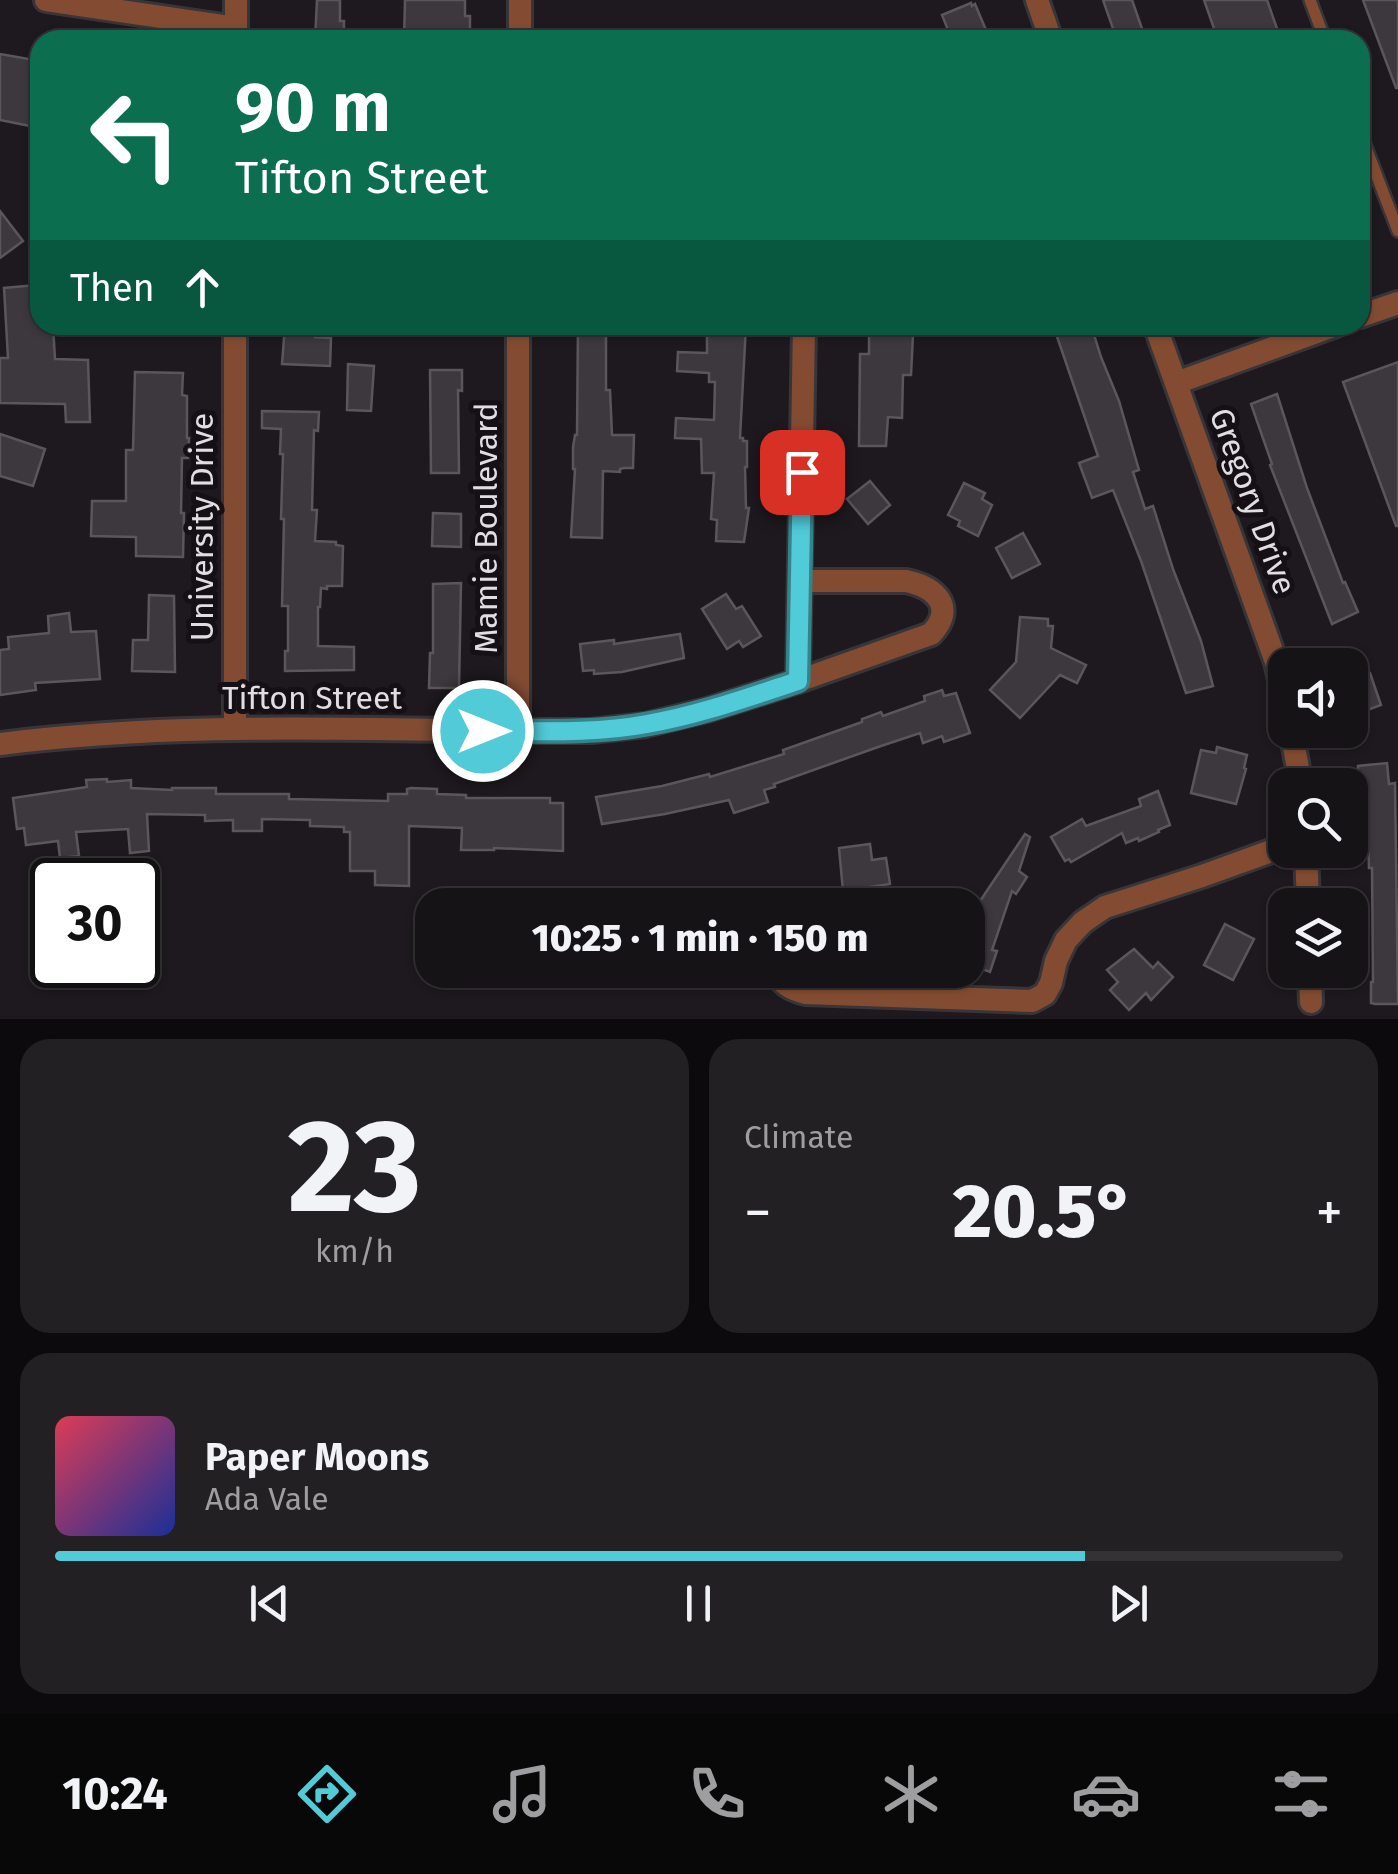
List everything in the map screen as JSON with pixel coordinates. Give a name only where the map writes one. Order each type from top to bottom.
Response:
[{"type":"street","points":[[46,0],[214,30]]},
{"type":"street","points":[[236,0],[236,30]]},
{"type":"street","points":[[520,0],[520,30]]},
{"type":"street","points":[[1037,0],[1048,30]]},
{"type":"street","points":[[1370,312],[1398,302]]},
{"type":"street","name":"University Drive","points":[[235,335],[235,729]]},
{"type":"street","name":"Mamie Boulevard","points":[[518,335],[518,731]]},
{"type":"street","points":[[798,681],[804,335]]},
{"type":"street","name":"Gregory Drive","points":[[1159,335],[1271,648]]},
{"type":"street","points":[[1176,383],[1308,335]]},
{"type":"street","name":"Tifton Street","points":[[0,744],[130,732],[518,731],[645,725],[707,710],[932,634],[944,614],[941,602],[921,584],[800,581]]},
{"type":"street","points":[[789,988],[806,993],[1032,1001],[1044,994],[1051,983],[1066,940],[1082,922],[1105,907],[1268,852]]},
{"type":"street","points":[[1311,988],[1311,1002]]},
{"type":"lane","points":[[1310,0],[1321,30]]},
{"type":"lane","points":[[1370,158],[1398,231]]},
{"type":"building","points":[[317,0],[340,0],[344,30],[316,30]]},
{"type":"building","points":[[405,0],[465,0],[470,30],[404,30]]},
{"type":"building","points":[[1103,0],[1132,0],[1142,30],[1114,30]]},
{"type":"building","points":[[1204,0],[1267,0],[1278,30],[1214,30]]},
{"type":"building","points":[[1363,0],[1398,0],[1398,88],[1396,88]]},
{"type":"building","points":[[975,4],[986,30],[948,30],[942,15]]},
{"type":"building","points":[[0,54],[30,59],[30,126],[0,120]]},
{"type":"building","points":[[0,211],[23,241],[0,258]]},
{"type":"building","points":[[30,286],[30,335],[54,335],[55,359],[88,360],[90,422],[66,422],[65,404],[0,403],[0,358],[8,358],[4,288]]},
{"type":"building","points":[[284,335],[331,338],[330,366],[282,364]]},
{"type":"building","points":[[578,335],[606,335],[606,390],[610,390],[612,435],[634,435],[633,468],[603,471],[602,538],[571,537],[573,447],[577,435]]},
{"type":"building","points":[[707,335],[745,335],[740,438],[747,441],[749,508],[744,542],[716,541],[717,520],[711,519],[714,473],[702,473],[701,439],[675,438],[676,418],[714,420],[715,382],[709,382],[709,373],[677,371],[678,352],[707,353]]},
{"type":"building","points":[[869,335],[913,335],[911,375],[903,375],[902,418],[888,417],[886,446],[859,446],[860,354],[869,354]]},
{"type":"building","points":[[1056,335],[1094,335],[1119,401],[1139,470],[1133,472],[1145,509],[1153,506],[1213,686],[1186,693],[1113,490],[1092,498],[1079,463],[1098,456]]},
{"type":"building","points":[[1398,362],[1398,526],[1396,526],[1343,382]]},
{"type":"building","points":[[348,364],[374,366],[371,411],[347,410]]},
{"type":"building","points":[[430,370],[462,370],[462,391],[458,390],[459,473],[431,473]]},
{"type":"building","points":[[135,372],[183,373],[182,395],[187,396],[189,438],[188,458],[182,458],[183,557],[136,556],[136,537],[91,536],[92,501],[126,501],[126,450],[133,450]]},
{"type":"building","points":[[1277,394],[1307,488],[1358,612],[1332,624],[1270,465],[1251,404]]},
{"type":"building","points":[[262,411],[319,412],[318,431],[314,430],[315,541],[343,546],[342,586],[321,588],[318,646],[354,647],[354,670],[285,671],[288,606],[282,606],[281,429],[262,428]]},
{"type":"building","points":[[0,434],[45,449],[33,486],[0,476]]},
{"type":"building","points":[[870,481],[890,505],[868,524],[847,499]]},
{"type":"building","points":[[964,483],[985,493],[982,499],[992,505],[978,536],[958,526],[960,521],[948,515]]},
{"type":"building","points":[[433,513],[461,514],[461,547],[432,546]]},
{"type":"building","points":[[1023,533],[1040,564],[1012,578],[996,548]]},
{"type":"building","points":[[461,583],[459,688],[429,688],[433,584]]},
{"type":"building","points":[[726,594],[736,609],[742,606],[761,636],[743,647],[739,641],[727,649],[702,609]]},
{"type":"building","points":[[149,595],[174,596],[175,672],[132,671],[133,640],[148,640]]},
{"type":"building","points":[[69,613],[71,632],[96,631],[100,679],[35,683],[36,690],[0,695],[0,650],[9,649],[8,637],[49,633],[48,616]]},
{"type":"building","points":[[1020,617],[1048,619],[1048,626],[1053,626],[1051,648],[1086,665],[1077,683],[1060,675],[1020,718],[990,690],[1016,662]]},
{"type":"building","points":[[680,634],[684,658],[622,672],[583,671],[580,644],[614,640],[614,644]]},
{"type":"building","points":[[1368,674],[1381,705],[1368,710]]},
{"type":"building","points":[[942,690],[944,696],[956,693],[970,733],[944,742],[942,736],[923,743],[920,733],[881,746],[774,784],[775,787],[764,790],[768,802],[734,813],[729,800],[602,824],[596,797],[709,774],[710,777],[784,754],[783,750],[881,712],[883,716],[925,701],[924,696]]},
{"type":"building","points":[[1217,747],[1247,755],[1236,804],[1191,793],[1201,750],[1216,753]]},
{"type":"building","points":[[1387,763],[1389,784],[1395,783],[1398,1004],[1371,1003],[1368,768],[1358,766]]},
{"type":"building","points":[[86,780],[131,780],[131,788],[216,788],[216,794],[289,794],[289,799],[388,801],[388,794],[407,794],[411,788],[437,789],[437,794],[466,798],[550,798],[550,803],[563,803],[563,851],[461,850],[462,828],[409,826],[409,886],[375,885],[375,871],[350,871],[350,832],[344,832],[344,827],[310,826],[310,820],[262,819],[262,831],[233,831],[233,820],[205,821],[205,815],[147,814],[149,851],[130,853],[128,829],[76,832],[79,856],[60,858],[58,841],[26,845],[24,828],[17,829],[13,798],[87,787]]},
{"type":"building","points":[[1158,791],[1170,825],[1139,841],[1138,838],[1126,843],[1122,833],[1071,862],[1065,861],[1051,837],[1082,819],[1086,826],[1141,806],[1139,799]]},
{"type":"building","points":[[1025,834],[1030,837],[1019,871],[1027,877],[1016,894],[1012,891],[992,950],[997,951],[990,972],[985,970],[985,894]]},
{"type":"building","points":[[870,844],[872,860],[886,858],[890,884],[843,888],[839,848]]},
{"type":"building","points":[[1225,924],[1254,939],[1233,980],[1204,965]]},
{"type":"building","points":[[1134,949],[1153,968],[1158,962],[1173,977],[1151,1000],[1146,993],[1129,1010],[1110,990],[1118,982],[1107,970]]},
{"type":"route","points":[[483,731],[645,725],[798,681],[802,472]]}]
